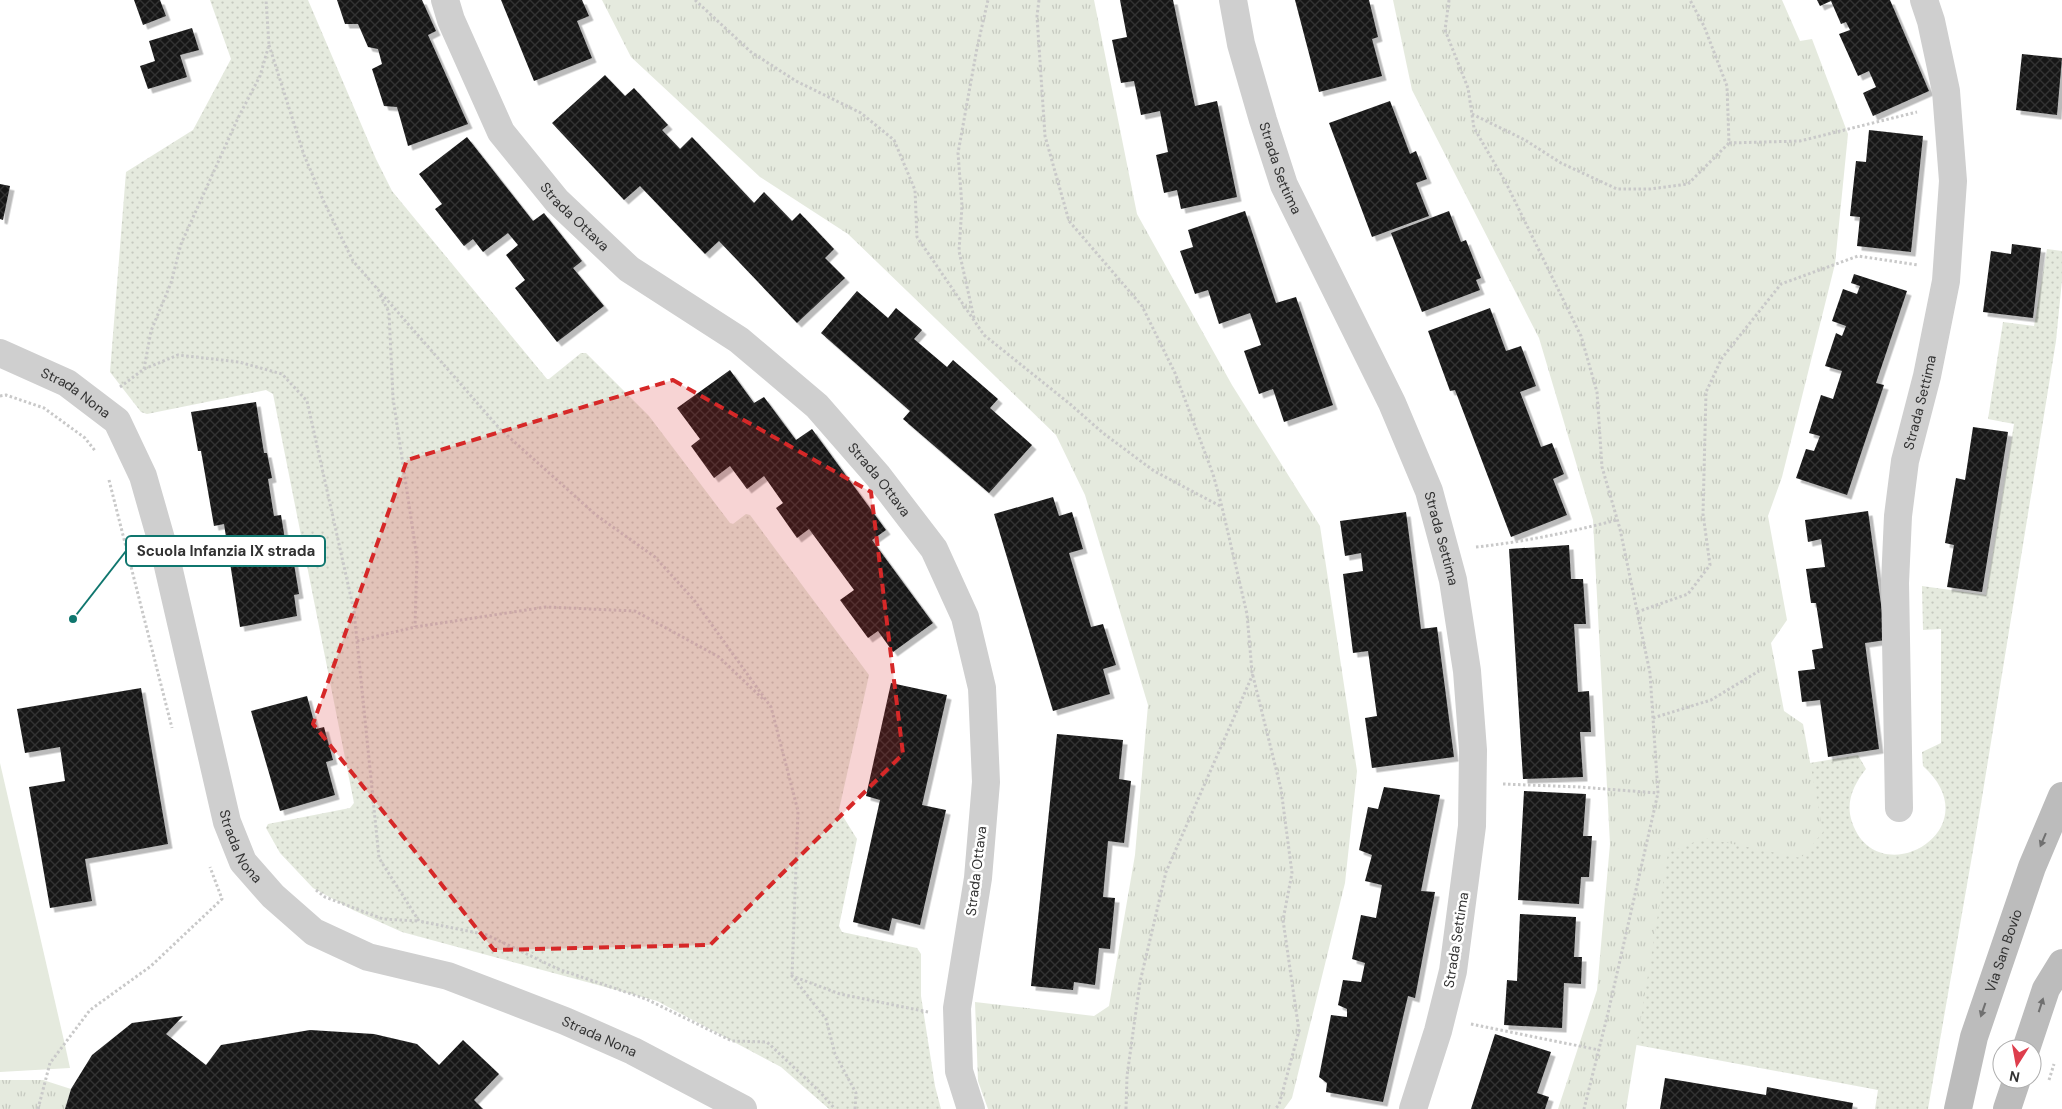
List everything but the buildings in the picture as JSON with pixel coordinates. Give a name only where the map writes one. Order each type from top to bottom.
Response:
[{"type":"main road","name":"Via San Bovio","points":[[1958,1109],[1974,1037],[2032,867],[2062,796]]},
{"type":"main road","points":[[2029,1039],[2046,989],[2062,963]]},
{"type":"main road","points":[[2007,1109],[2014,1089]]},
{"type":"street","name":"Strada Ottava","points":[[445,0],[451,20],[501,132],[557,201],[629,269],[739,340],[817,406],[878,476],[934,549],[965,618],[982,688],[986,782],[978,878],[957,1008],[960,1071],[971,1109]]},
{"type":"street","name":"Strada Settima","points":[[1233,0],[1244,54],[1284,184],[1392,403],[1429,491],[1453,580],[1466,671],[1473,750],[1472,826],[1453,971],[1441,1018],[1413,1109]]},
{"type":"street","name":"Strada Settima","points":[[1899,808],[1895,583],[1898,516],[1905,461],[1927,376],[1946,281],[1953,181],[1946,91],[1931,21],[1924,0]]},
{"type":"street","name":"Strada Nona","points":[[0,353],[67,383],[117,421],[142,476],[165,553],[227,822],[243,862],[273,896],[314,932],[368,958],[448,976],[565,1021],[633,1051],[743,1109]]},
{"type":"path","points":[[266,0],[269,45],[304,155],[352,261],[500,429],[596,515],[655,557],[694,600],[771,708],[798,811],[792,976],[826,1019],[835,1054],[856,1094],[855,1109]]},
{"type":"path","points":[[695,0],[751,52],[796,81],[861,113],[894,140],[915,190],[917,236],[984,335],[1070,404],[1102,433],[1154,471],[1222,507]]},
{"type":"path","points":[[974,321],[959,251],[962,206],[958,153],[977,48],[988,0]]},
{"type":"path","points":[[1040,0],[1037,16],[1045,136],[1069,221],[1142,306],[1175,373],[1213,474],[1246,614],[1252,672],[1282,789],[1292,873],[1284,920],[1299,1031],[1279,1105],[1274,1109]]},
{"type":"path","points":[[1449,0],[1445,30],[1468,88],[1474,128],[1506,183],[1581,336],[1596,392],[1602,466],[1617,520],[1650,673],[1658,793],[1584,1109]]},
{"type":"path","points":[[1690,0],[1704,26],[1727,86],[1729,143]]},
{"type":"path","points":[[144,369],[151,331],[171,284],[181,244],[229,136],[260,76],[269,45]]},
{"type":"path","points":[[1472,114],[1525,140],[1562,163],[1617,189],[1650,189],[1688,184],[1729,143],[1800,141],[1947,106]]},
{"type":"path","points":[[1637,612],[1688,594],[1710,565],[1703,514],[1706,392],[1722,358],[1781,284],[1858,256],[1947,269]]},
{"type":"path","points":[[378,290],[389,312],[393,398],[418,558],[414,627]]},
{"type":"path","points":[[75,430],[96,405],[144,369],[178,355],[239,362],[282,374],[307,402],[354,611],[379,858],[419,921]]},
{"type":"path","points":[[0,396],[6,395],[44,408],[85,438],[100,458]]},
{"type":"path","points":[[108,474],[172,730]]},
{"type":"path","points":[[1445,550],[1500,545],[1569,532],[1617,520]]},
{"type":"path","points":[[357,641],[414,627],[546,607],[635,611],[719,657],[771,708]]},
{"type":"path","points":[[1653,718],[1711,700],[1759,670]]},
{"type":"path","points":[[1126,1109],[1127,1076],[1140,982],[1166,872],[1252,672]]},
{"type":"path","points":[[1473,783],[1579,787],[1658,793]]},
{"type":"path","points":[[38,1109],[50,1063],[90,1010],[151,966],[222,899],[209,865]]},
{"type":"path","points":[[309,885],[325,897],[383,919],[419,921],[487,935],[558,968],[646,999],[732,1041],[767,1042],[819,1091],[835,1109]]},
{"type":"path","points":[[792,976],[840,994],[958,1019]]},
{"type":"path","points":[[1441,1018],[1599,1050]]},
{"type":"path","points":[[2048,1083],[2056,1057]]},
{"type":"highlighted area","points":[[673,380],[871,492],[903,754],[710,945],[494,950],[313,724],[407,460]]},
{"type":"green space","points":[[210,0],[308,0],[376,159],[392,191],[547,379],[581,353],[586,353],[649,416],[730,523],[733,524],[746,514],[750,515],[869,675],[839,810],[857,839],[839,926],[842,932],[917,948],[921,954],[921,996],[935,1086],[941,1109],[829,1109],[781,1067],[657,1001],[402,932],[353,910],[313,888],[280,853],[266,828],[268,824],[350,808],[354,803],[273,394],[266,390],[147,414],[141,412],[110,372],[126,172],[193,130],[231,59]]},
{"type":"green space","points":[[602,0],[1094,0],[1137,214],[1232,385],[1320,526],[1357,771],[1345,883],[1292,1098],[1284,1109],[988,1109],[978,1081],[975,1002],[1094,1016],[1109,1006],[1135,855],[1148,705],[1085,495],[1056,435],[848,234],[760,177],[631,57]]},
{"type":"green space","points":[[1393,0],[1782,0],[1800,41],[1812,39],[1848,134],[1835,264],[1782,477],[1768,516],[1787,620],[1771,643],[1784,711],[1803,724],[1823,832],[1801,858],[1704,838],[1668,853],[1626,1109],[1558,1109],[1597,990],[1610,844],[1593,520],[1539,338],[1412,90]]},
{"type":"green space","points":[[2047,249],[2062,251],[2062,280],[2056,341],[1980,810],[1928,1109],[1875,1109],[1878,1090],[1626,1043],[1668,823],[1792,766],[1858,755],[1866,769],[1854,787],[1850,800],[1850,815],[1852,822],[1865,843],[1884,853],[1904,854],[1924,846],[1938,831],[1945,812],[1941,790],[1923,766],[1922,752],[1941,743],[1941,629],[1923,630],[1922,586],[1986,595],[2014,424],[1988,419],[2003,322],[2034,326]]},
{"type":"green space","points":[[0,763],[65,1045],[70,1068],[0,1072]]},
{"type":"green space","points":[[0,1080],[43,1080],[71,1089],[65,1109],[0,1109]]},
{"type":"place","name":"Scuola Infanzia IX strada","points":[[73,619]]}]
